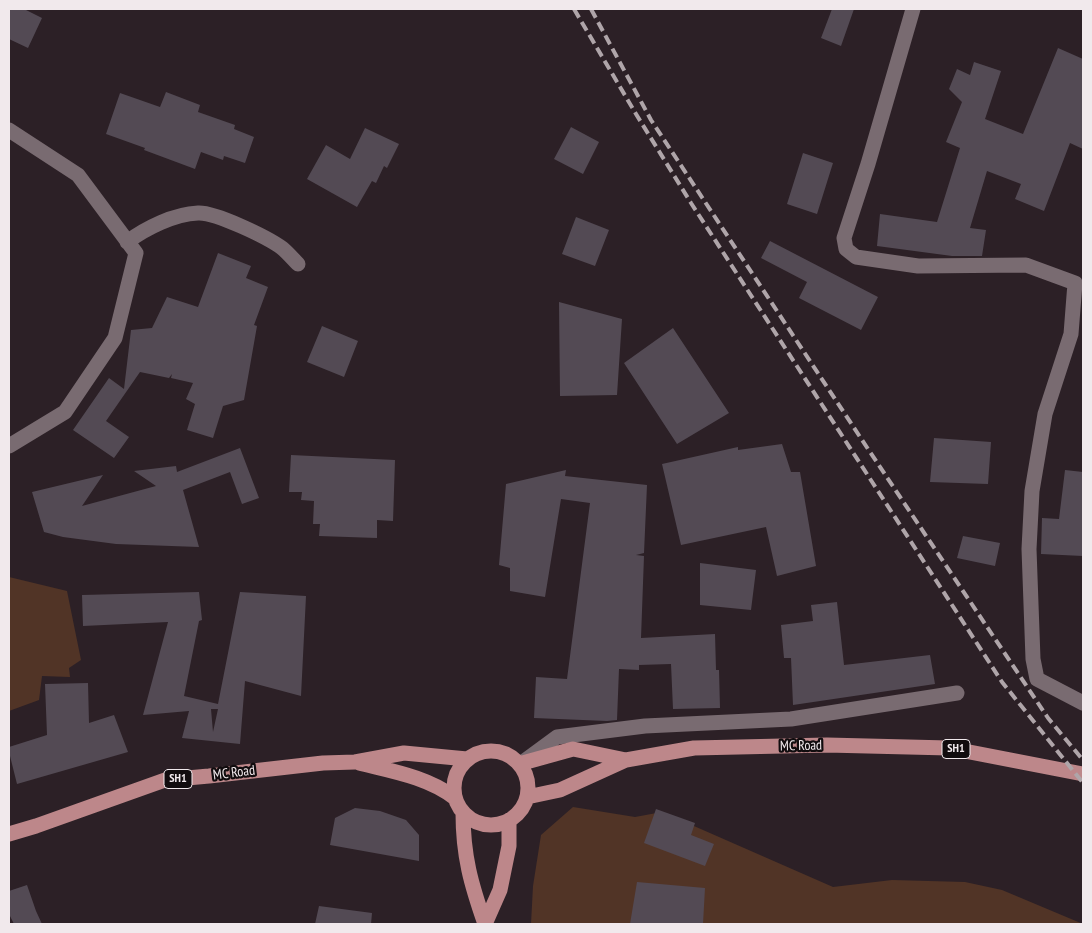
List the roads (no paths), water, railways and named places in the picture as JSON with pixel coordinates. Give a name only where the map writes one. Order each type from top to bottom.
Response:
[{"type":"main road","name":"MC Road","points":[[9,834],[165,780],[323,763],[355,762],[404,753],[467,760],[484,752],[494,751],[504,753],[520,764],[573,749],[626,760],[694,748],[827,745],[949,748],[1083,774]]},
{"type":"main road","points":[[467,760],[460,767],[455,777],[453,787],[455,798],[463,813],[473,821],[485,825],[498,825],[510,820],[524,807],[528,786],[526,774],[520,764]]},
{"type":"main road","points":[[527,798],[560,790],[626,760]]},
{"type":"main road","points":[[355,762],[441,787],[455,798]]},
{"type":"main road","points":[[463,813],[463,839],[470,879],[485,924]]},
{"type":"main road","points":[[485,924],[500,890],[509,846],[510,820]]},
{"type":"street","points":[[913,9],[868,164],[844,238],[846,249],[856,257],[918,266],[1026,265],[1079,282],[1071,334],[1045,414],[1032,491],[1029,549],[1033,659],[1037,680],[1083,703]]},
{"type":"street","points":[[9,130],[78,175],[136,253],[115,338],[65,412],[9,446]]},
{"type":"street","points":[[127,242],[139,233],[158,224],[198,212],[230,221],[281,247],[298,264]]},
{"type":"street","points":[[520,764],[557,737],[645,726],[791,719],[957,693]]},
{"type":"railway","points":[[574,9],[691,203],[1002,682],[1083,783]]},
{"type":"railway","points":[[591,9],[651,120],[1048,718],[1083,760]]}]
